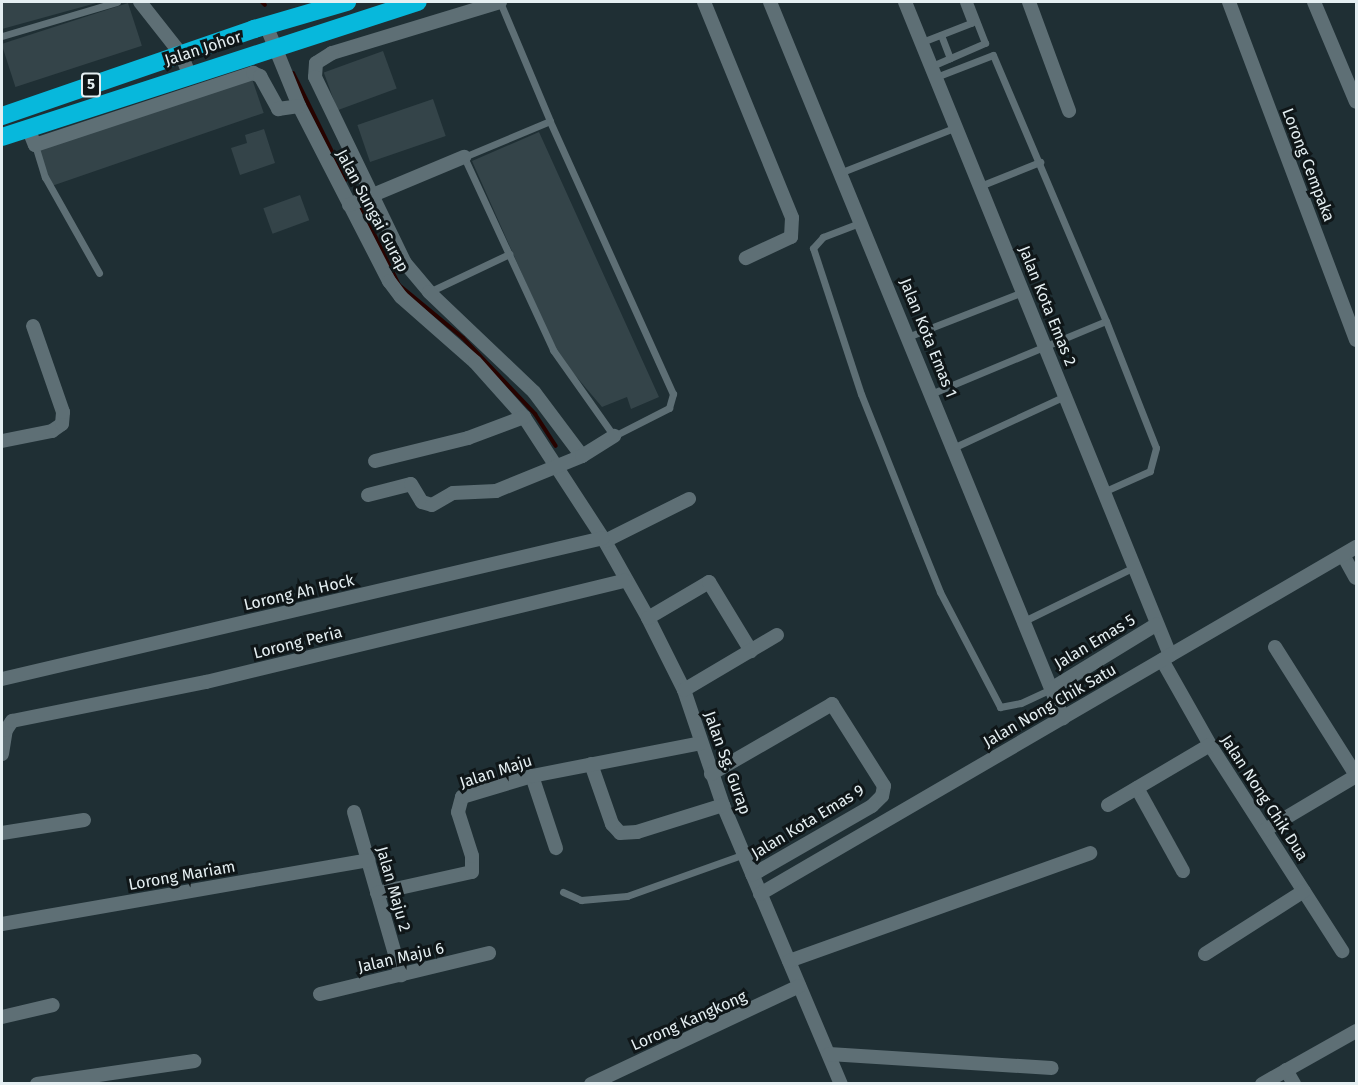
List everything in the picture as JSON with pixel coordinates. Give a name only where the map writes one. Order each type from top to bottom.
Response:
[{"type":"highway","name":"Jalan Johor","points":[[2,114],[266,25],[309,7],[347,2]]},
{"type":"highway","name":"Jalan Johor","points":[[2,137],[32,137],[95,115],[189,74],[418,2]]},
{"type":"street","points":[[140,2],[181,54],[189,74]]},
{"type":"street","points":[[500,2],[332,53],[316,63],[315,77],[405,263],[429,292],[534,392],[582,456]]},
{"type":"street","points":[[704,2],[794,228],[791,237],[746,258]]},
{"type":"street","name":"Jalan Kota Emas 1","points":[[774,2],[1063,718]]},
{"type":"street","name":"Jalan Kota Emas 2","points":[[905,2],[1157,624]]},
{"type":"street","points":[[1029,2],[1069,111]]},
{"type":"street","name":"Lorong Cempaka","points":[[1229,2],[1356,340]]},
{"type":"street","points":[[1314,2],[1356,102]]},
{"type":"street","name":"Jalan Sungai Gurap","points":[[266,25],[299,106],[349,205],[401,297],[475,362],[524,417],[558,467]]},
{"type":"street","points":[[95,115],[249,73],[261,76],[278,110],[299,106]]},
{"type":"street","points":[[349,205],[372,193],[464,157]]},
{"type":"street","points":[[2,441],[52,431],[62,424],[63,412],[33,326]]},
{"type":"street","points":[[375,461],[468,438],[524,417]]},
{"type":"street","points":[[368,495],[411,484],[422,502],[432,505],[453,493],[496,491],[582,456],[614,436]]},
{"type":"street","name":"Jalan Sg. Gurap","points":[[558,467],[604,540],[625,581],[648,618],[684,690],[723,805],[840,1083]]},
{"type":"street","name":"Lorong Ah Hock","points":[[2,679],[604,540],[689,499]]},
{"type":"street","name":"Jalan Nong Chik Satu","points":[[760,894],[1356,547]]},
{"type":"street","points":[[1342,555],[1356,578]]},
{"type":"street","name":"Lorong Peria","points":[[2,754],[6,730],[12,721],[206,682],[625,581]]},
{"type":"street","points":[[648,618],[709,582],[716,587],[751,651]]},
{"type":"street","name":"Jalan Emas 5","points":[[1051,688],[1157,624]]},
{"type":"street","name":"Jalan Nong Chik Dua","points":[[1157,624],[1166,658],[1210,745],[1342,951]]},
{"type":"street","points":[[684,690],[777,635]]},
{"type":"street","points":[[1265,830],[1356,775],[1275,647]]},
{"type":"street","name":"Jalan Kota Emas 9","points":[[711,774],[825,705],[835,705],[884,786],[882,796],[752,875]]},
{"type":"street","name":"Jalan Maju","points":[[377,893],[462,876],[474,868],[458,812],[460,800],[532,776],[701,743]]},
{"type":"street","points":[[1108,805],[1210,745]]},
{"type":"street","points":[[591,764],[612,824],[620,833],[637,832],[723,805]]},
{"type":"street","points":[[532,776],[556,848]]},
{"type":"street","points":[[1137,789],[1183,871]]},
{"type":"street","name":"Jalan Maju 2","points":[[354,812],[401,975]]},
{"type":"street","points":[[2,833],[84,820]]},
{"type":"street","points":[[789,962],[1090,853]]},
{"type":"street","name":"Lorong Mariam","points":[[2,924],[368,860]]},
{"type":"street","points":[[1204,954],[1304,891]]},
{"type":"street","name":"Jalan Maju 6","points":[[320,994],[489,953]]},
{"type":"street","name":"Lorong Kangkong","points":[[591,1083],[799,986]]},
{"type":"street","points":[[2,1017],[53,1005]]},
{"type":"street","points":[[1262,1083],[1356,1031]]},
{"type":"street","points":[[829,1054],[1052,1068]]},
{"type":"street","points":[[37,1083],[194,1061]]},
{"type":"street","points":[[1286,1070],[1294,1083]]},
{"type":"lane","points":[[2,36],[117,2]]},
{"type":"lane","points":[[500,2],[550,121],[673,394],[669,408],[614,436],[553,350],[464,157],[550,121]]},
{"type":"lane","points":[[922,42],[971,23],[963,2]]},
{"type":"lane","points":[[934,71],[950,58],[985,43],[969,2]]},
{"type":"lane","points":[[941,35],[950,58]]},
{"type":"lane","points":[[934,71],[993,55],[1106,321],[1156,448],[1150,471],[1104,492]]},
{"type":"lane","points":[[842,172],[956,127]]},
{"type":"lane","points":[[32,137],[45,177],[99,273]]},
{"type":"lane","points":[[980,186],[1040,162]]},
{"type":"lane","points":[[862,222],[823,237],[813,248],[861,393],[940,592],[1000,707],[1021,703],[1051,688]]},
{"type":"lane","points":[[429,292],[509,254]]},
{"type":"lane","points":[[910,336],[1023,292]]},
{"type":"lane","points":[[933,393],[1047,348],[1106,321]]},
{"type":"lane","points":[[955,447],[1065,396]]},
{"type":"lane","points":[[1024,621],[1134,567]]},
{"type":"lane","points":[[563,892],[581,900],[627,896],[744,854]]},
{"type":"building","points":[[2,2],[100,2],[2,29]]},
{"type":"building","points":[[128,3],[142,46],[15,87],[2,44]]},
{"type":"building","points":[[383,51],[397,89],[337,110],[324,73]]},
{"type":"building","points":[[251,76],[264,113],[51,186],[38,149]]},
{"type":"building","points":[[433,99],[446,136],[370,162],[357,125]]},
{"type":"building","points":[[264,129],[275,163],[240,175],[231,148],[247,143],[245,135]]},
{"type":"building","points":[[539,132],[659,397],[631,409],[627,397],[602,407],[558,355],[472,161]]},
{"type":"building","points":[[300,195],[309,220],[273,234],[263,208]]},
{"type":"waterway","points":[[262,2],[265,5]]},
{"type":"waterway","points":[[293,73],[346,180]]},
{"type":"waterway","points":[[359,203],[399,285],[463,338],[535,414],[556,446]]}]
